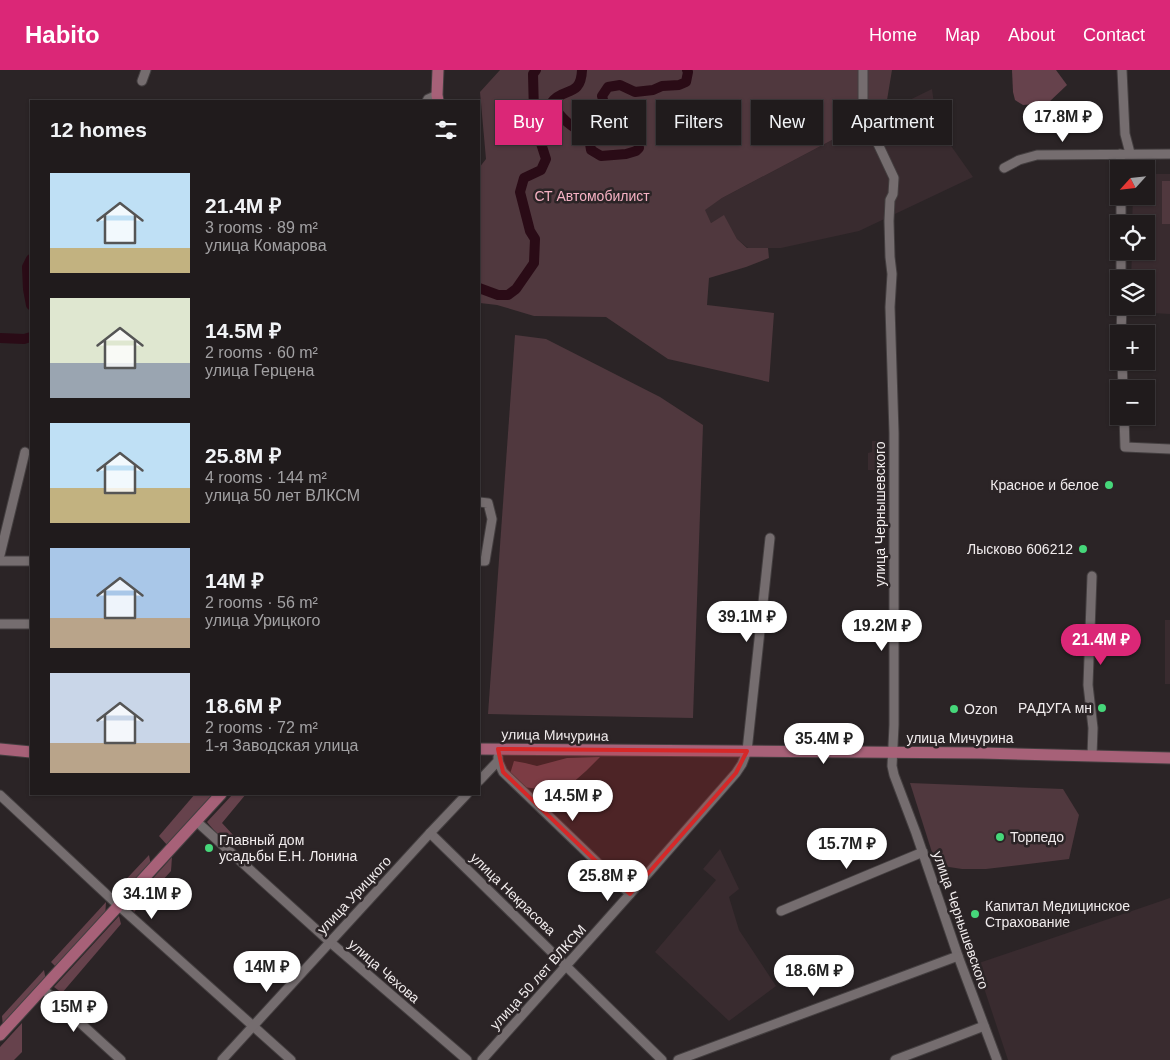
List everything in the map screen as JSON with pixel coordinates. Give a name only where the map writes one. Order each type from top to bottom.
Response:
[{"type":"main road","points":[[434,99],[438,70]]},
{"type":"main road","name":"улица Мичурина","points":[[480,749],[498,755],[747,751],[982,752],[1170,758]]},
{"type":"main road","points":[[0,750],[30,752]]},
{"type":"main road","points":[[0,1035],[220,795]]},
{"type":"street","points":[[142,80],[146,70]]},
{"type":"street","name":"улица Чернышевского","points":[[863,70],[863,112],[894,178],[889,221],[892,274],[890,307],[894,433],[892,766],[958,956],[997,1060]]},
{"type":"street","points":[[1122,70],[1125,134],[1130,153]]},
{"type":"street","points":[[1120,154],[1120,160]]},
{"type":"street","points":[[1004,168],[1019,160],[1037,155],[1170,154]]},
{"type":"street","points":[[1124,425],[1125,448],[1170,449]]},
{"type":"street","points":[[0,556],[25,452]]},
{"type":"street","points":[[480,502],[488,503],[492,519],[482,561]]},
{"type":"street","points":[[747,751],[770,538]]},
{"type":"street","points":[[0,561],[30,561]]},
{"type":"street","points":[[1092,576],[1088,685],[1093,728],[1092,755]]},
{"type":"street","points":[[0,624],[30,624]]},
{"type":"street","name":"улица 50 лет ВЛКСМ","points":[[482,1060],[736,773],[747,751]]},
{"type":"street","points":[[480,781],[498,755]]},
{"type":"street","points":[[498,755],[503,772],[630,894]]},
{"type":"street","points":[[0,795],[119,906],[290,1060]]},
{"type":"street","name":"улица Урицкого","points":[[222,1060],[466,795]]},
{"type":"street","name":"улица Чехова","points":[[196,821],[330,942],[467,1060]]},
{"type":"street","name":"улица Некрасова","points":[[430,832],[662,1060]]},
{"type":"street","points":[[781,911],[923,852]]},
{"type":"street","points":[[678,1060],[958,956]]},
{"type":"street","points":[[42,989],[122,1060]]},
{"type":"street","points":[[895,1060],[984,1026]]},
{"type":"highlighted area","points":[[498,749],[747,751],[736,773],[630,894],[503,772]]},
{"type":"shaded area","points":[[1012,70],[1056,70],[1067,85],[1048,103],[1023,105],[1015,100]]},
{"type":"shaded area","points":[[932,89],[933,100],[910,100]]},
{"type":"shaded area","points":[[833,139],[833,145],[950,145],[973,177],[859,231],[781,248],[748,248],[737,239],[724,216],[711,223],[704,210],[722,198]]},
{"type":"shaded area","points":[[1155,174],[1170,174],[1170,314],[1155,313],[1155,270],[1131,270],[1132,260],[1155,260],[1155,215],[1132,215],[1133,205],[1155,205]]},
{"type":"shaded area","points":[[872,441],[882,441],[882,470],[868,470],[868,453],[872,452]]},
{"type":"shaded area","points":[[1165,620],[1170,620],[1170,684],[1165,684]]},
{"type":"shaded area","points":[[600,757],[561,793],[548,794],[539,789],[523,787],[510,774],[514,761],[537,766],[567,758]]},
{"type":"shaded area","points":[[194,795],[215,795],[168,846],[159,836]]},
{"type":"shaded area","points":[[232,795],[245,795],[222,823],[234,836],[224,842],[207,822]]},
{"type":"shaded area","points":[[720,849],[739,889],[729,897],[739,930],[776,986],[729,1021],[655,952],[716,880],[703,869]]},
{"type":"shaded area","points":[[149,855],[151,866],[119,900],[117,889]]},
{"type":"shaded area","points":[[172,857],[171,871],[134,912],[130,904]]},
{"type":"shaded area","points":[[1170,898],[1170,1060],[1008,1060],[976,964]]},
{"type":"shaded area","points":[[106,902],[105,918],[57,968],[51,962]]},
{"type":"shaded area","points":[[119,916],[121,924],[62,993],[54,987]]},
{"type":"shaded area","points":[[44,970],[46,981],[3,1027],[2,1016]]},
{"type":"shaded area","points":[[22,1023],[22,1052],[14,1060],[0,1060],[0,1047]]},
{"type":"green space","name":"СТ Автомобилист","points":[[500,70],[892,70],[887,100],[833,100],[833,139],[823,145],[823,100],[751,100],[751,145],[822,145],[722,198],[705,210],[711,223],[724,215],[737,239],[747,248],[768,248],[769,258],[709,278],[707,305],[774,313],[769,382],[668,359],[606,317],[534,316],[497,305],[480,303],[480,167],[486,159],[480,92]]},
{"type":"green space","points":[[1162,181],[1170,181],[1170,224],[1162,224]]},
{"type":"green space","points":[[515,335],[546,339],[660,397],[703,425],[693,718],[488,714]]},
{"type":"green space","name":"Торпедо","points":[[910,783],[1063,789],[1079,815],[1069,859],[986,869],[962,869],[936,865]]},
{"type":"waterway","points":[[480,288],[498,295],[508,295],[516,289],[534,263],[535,239],[530,231],[520,192],[524,178],[541,170],[546,159],[534,113],[533,74],[536,70]]},
{"type":"waterway","points":[[582,70],[578,85],[571,91],[556,97],[552,102],[563,118],[589,137],[591,150],[601,156],[626,154],[639,148],[638,141],[616,129],[605,107],[602,96],[608,87],[620,85],[635,92],[653,90],[662,86],[679,85],[686,82],[687,70]]},
{"type":"waterway","points":[[30,261],[27,267],[30,300]]},
{"type":"waterway","points":[[0,338],[24,339],[30,337]]},
{"type":"place","name":"Красное и белое","points":[[1109,485]]},
{"type":"place","name":"Лысково 606212","points":[[1083,549]]},
{"type":"place","name":"РАДУГА мн","points":[[1102,708]]},
{"type":"place","name":"Ozon","points":[[954,709]]},
{"type":"place","name":"Торпедо","points":[[1000,837]]},
{"type":"place","name":"Главный дом усадьбы Е.Н. Лонина","points":[[209,848]]},
{"type":"place","name":"Капитал Медицинское Страхование","points":[[975,914]]}]
